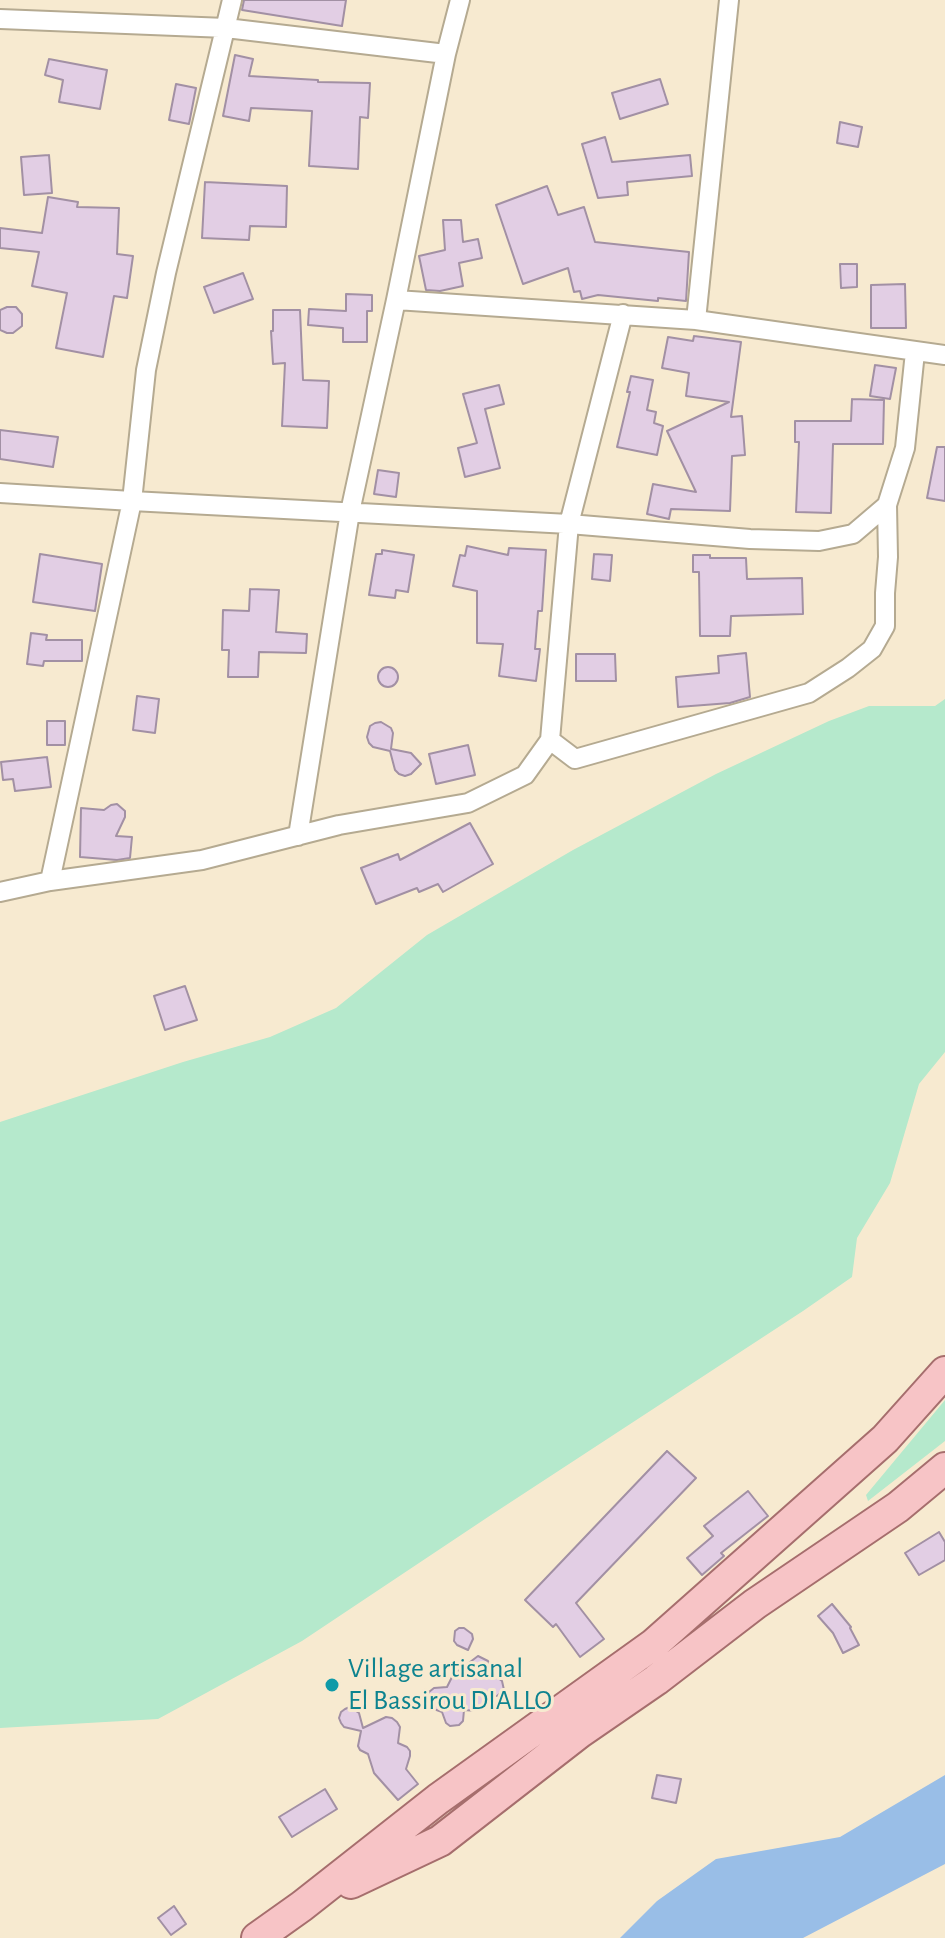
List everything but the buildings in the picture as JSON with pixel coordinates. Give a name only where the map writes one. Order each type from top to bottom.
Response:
[{"type":"main road","points":[[257,1938],[438,1799],[654,1644],[885,1439],[945,1372]]},
{"type":"main road","points":[[302,1906],[440,1841],[579,1733],[656,1680],[755,1604],[898,1507],[945,1468]]},
{"type":"street","points":[[3,0],[0,19],[226,28],[446,54]]},
{"type":"street","points":[[50,881],[132,501],[146,370],[157,314],[232,0]]},
{"type":"street","points":[[298,836],[350,512],[460,0]]},
{"type":"street","points":[[696,320],[729,0]]},
{"type":"street","points":[[396,300],[696,320],[945,355]]},
{"type":"street","points":[[0,892],[50,881],[202,860],[339,825],[468,803],[525,775],[550,740],[569,524],[623,314]]},
{"type":"street","points":[[550,740],[575,759],[809,693],[872,649],[885,626],[887,505],[905,448],[915,352]]},
{"type":"street","points":[[0,493],[819,541],[853,534],[887,505]]},
{"type":"green space","points":[[945,699],[945,1052],[919,1084],[890,1183],[857,1238],[852,1277],[302,1641],[158,1719],[0,1728],[0,1122],[270,1037],[336,1008],[427,935],[573,850],[716,774],[829,721],[869,706],[935,706]]},
{"type":"green space","points":[[945,1400],[945,1441],[868,1501],[866,1495]]},
{"type":"water","points":[[945,1775],[945,1864],[803,1938],[620,1938],[657,1901],[716,1859],[840,1837]]},
{"type":"place","name":"Village artisanal El Bassirou DIALLO","points":[[332,1685]]}]
